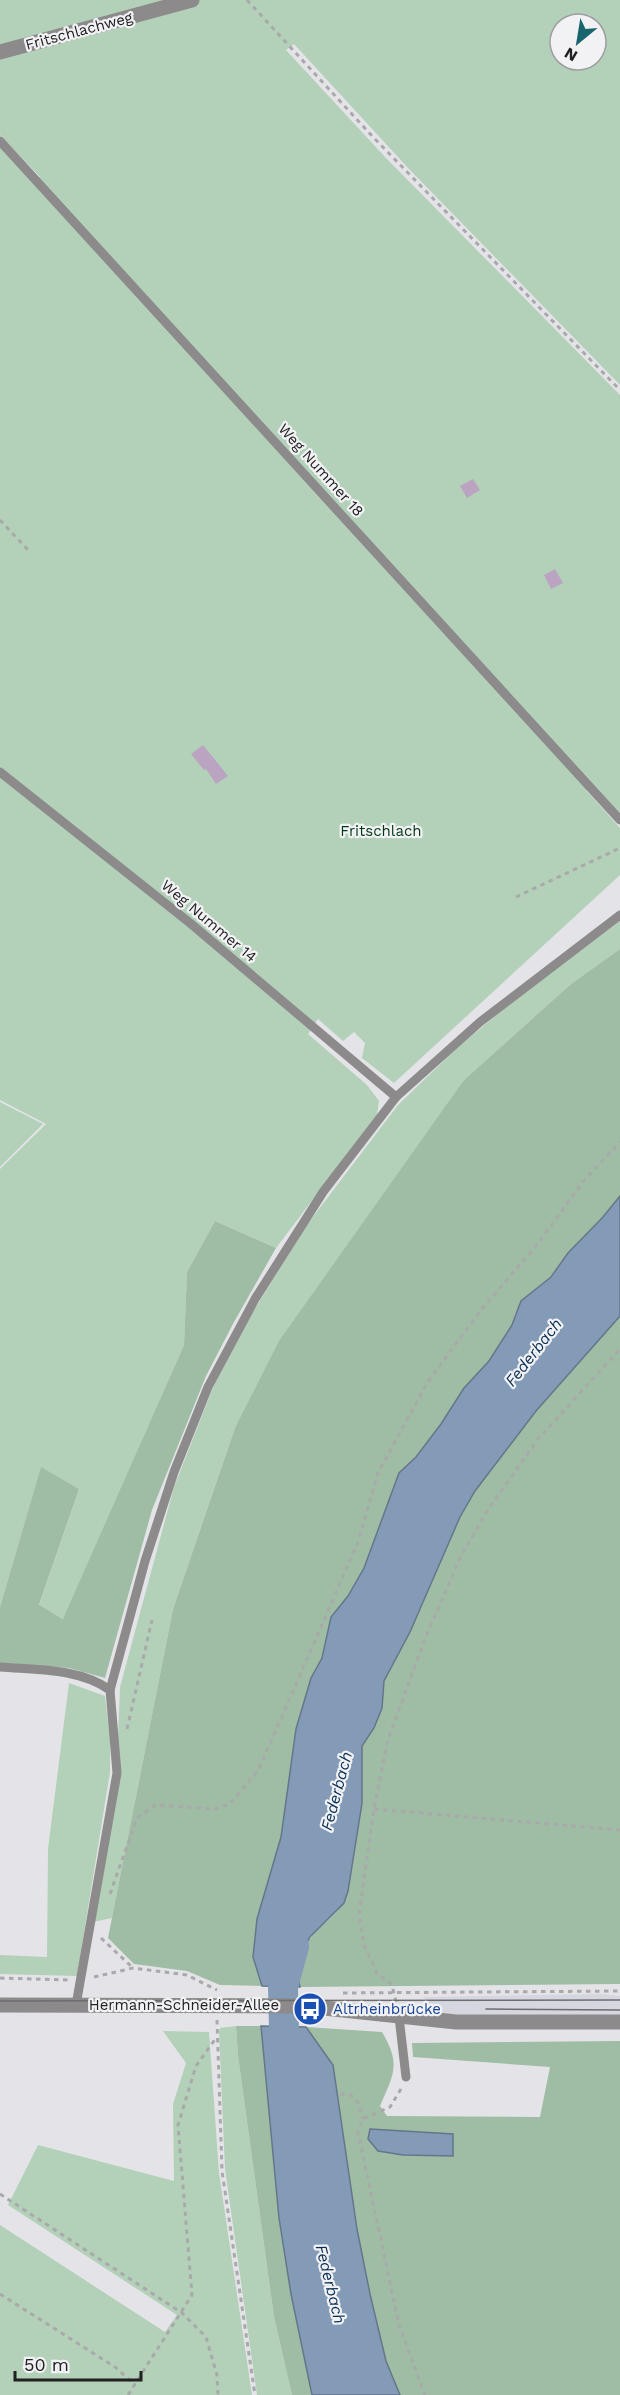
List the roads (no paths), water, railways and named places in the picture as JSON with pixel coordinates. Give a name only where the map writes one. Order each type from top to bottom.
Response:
[{"type":"street","name":"Fritschlachweg","points":[[0,52],[192,0]]},
{"type":"street","name":"Hermann-Schneider-Allee","points":[[0,2005],[305,2006],[456,2022],[620,2022]]},
{"type":"lane","name":"Weg Nummer 18","points":[[0,141],[620,820]]},
{"type":"lane","name":"Weg Nummer 14","points":[[0,772],[190,923],[396,1097]]},
{"type":"lane","points":[[76,2005],[117,1773],[110,1690],[145,1561],[174,1472],[208,1388],[255,1299],[323,1192],[396,1097],[480,1022],[620,915]]},
{"type":"lane","points":[[0,1667],[70,1674],[99,1682],[110,1690]]},
{"type":"lane","points":[[399,2017],[406,2078]]},
{"type":"water","points":[[620,1196],[620,1316],[536,1411],[475,1491],[460,1517],[410,1632],[384,1681],[382,1708],[374,1728],[362,1746],[362,1803],[348,1891],[344,1903],[310,1937],[301,1954],[297,1972],[300,1987],[262,1986],[253,1957],[257,1919],[281,1837],[296,1729],[311,1678],[322,1658],[331,1617],[348,1596],[364,1568],[399,1473],[416,1457],[464,1388],[489,1361],[512,1325],[521,1301],[551,1277],[568,1253]]},
{"type":"water","points":[[261,2026],[306,2027],[333,2065],[357,2229],[370,2294],[386,2361],[400,2395],[312,2395],[291,2294],[279,2218]]},
{"type":"water","points":[[370,2129],[453,2134],[453,2156],[403,2155],[378,2151],[368,2139]]},
{"type":"waterway","name":"Federbach","points":[[290,2067],[284,2030],[283,1987],[294,1946]]},
{"type":"tram line","points":[[0,2001],[620,2000]]},
{"type":"tram line","points":[[486,2009],[620,2010]]},
{"type":"place","name":"Altrheinbrücke","points":[[310,2009]]},
{"type":"park label","name":"Fritschlach","points":[[381,831]]}]
